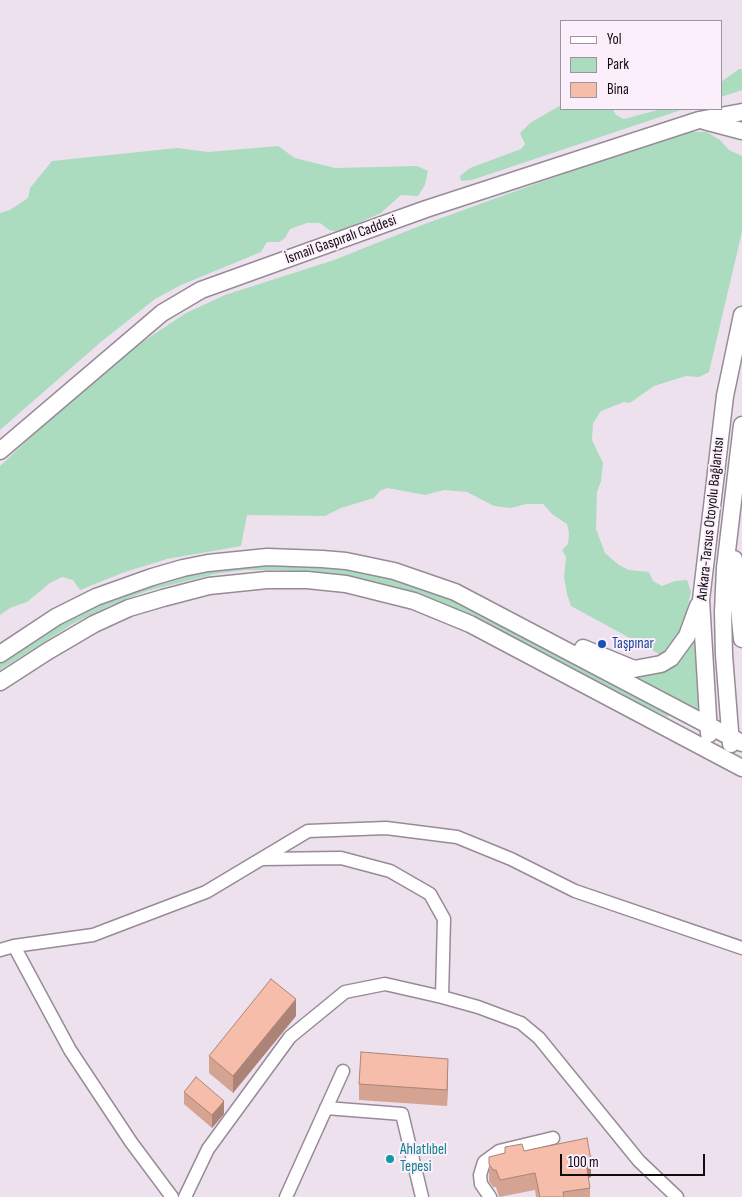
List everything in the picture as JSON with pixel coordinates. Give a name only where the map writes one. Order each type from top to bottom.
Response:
[{"type":"main road","name":"İsmail Gaspıralı Caddesi","points":[[0,451],[162,313],[201,290],[426,209],[699,120],[737,110]]},
{"type":"main road","points":[[699,120],[742,131]]},
{"type":"main road","name":"Ankara-Tarsus Otoyolu Bağlantısı","points":[[708,750],[709,725],[701,600],[725,396],[742,315]]},
{"type":"main road","name":"Ankara-Tarsus Otoyolu Bağlantısı","points":[[737,766],[736,740],[724,655],[723,612],[725,568],[742,425]]},
{"type":"main road","points":[[731,514],[742,639]]},
{"type":"main road","points":[[0,654],[50,621],[96,597],[160,574],[208,563],[266,557],[330,560],[394,571],[439,585],[634,669],[661,664],[671,658],[687,636],[701,600]]},
{"type":"main road","points":[[0,682],[71,636],[130,608],[171,595],[209,586],[267,580],[346,584],[379,591],[442,611],[737,766]]},
{"type":"main road","points":[[478,603],[736,740]]},
{"type":"lane","points":[[0,950],[14,946],[92,935],[206,892],[308,831],[386,828],[457,837],[511,859],[575,891],[742,948]]},
{"type":"lane","points":[[261,859],[341,858],[390,871],[430,894],[444,918],[442,998]]},
{"type":"lane","points":[[14,946],[70,1050],[131,1142],[172,1197]]},
{"type":"lane","points":[[186,1197],[208,1149],[290,1036],[344,992],[385,984],[478,1006],[521,1023],[539,1038],[639,1161],[677,1197]]},
{"type":"lane","points":[[286,1197],[343,1071]]},
{"type":"lane","points":[[326,1108],[402,1114],[422,1197]]},
{"type":"lane","points":[[490,1197],[481,1184],[480,1175],[484,1162],[499,1151],[552,1138]]},
{"type":"green space","points":[[739,69],[742,69],[742,90],[722,97],[722,81]]},
{"type":"green space","points":[[560,106],[560,110],[614,110],[616,115],[624,119],[657,110],[681,110],[472,180],[461,181],[460,176],[470,168],[521,149],[525,144],[520,133],[530,123]]},
{"type":"green space","points":[[691,132],[707,132],[720,140],[729,150],[742,156],[742,232],[709,372],[699,377],[686,376],[654,386],[630,403],[624,402],[601,411],[593,423],[592,440],[603,463],[601,481],[597,492],[596,529],[605,553],[619,565],[629,570],[649,572],[653,581],[662,586],[675,581],[687,580],[691,592],[686,614],[672,648],[663,656],[571,606],[564,577],[566,557],[562,550],[568,544],[569,533],[567,524],[552,514],[543,504],[526,504],[511,508],[494,506],[467,492],[444,490],[425,495],[387,488],[380,491],[374,498],[341,508],[325,516],[247,515],[241,546],[167,559],[122,573],[80,590],[73,580],[62,577],[50,583],[27,602],[10,608],[0,615],[0,466],[70,400],[109,370],[133,348],[186,313],[225,295],[334,260],[422,225],[571,171]]},
{"type":"green space","points":[[278,146],[295,158],[335,168],[417,166],[428,171],[425,185],[418,196],[401,195],[381,213],[338,232],[329,230],[320,223],[307,223],[290,229],[285,238],[279,242],[267,242],[261,252],[181,285],[155,299],[101,342],[0,430],[0,213],[10,210],[28,198],[30,188],[52,161],[177,148],[208,152]]},
{"type":"green space","points":[[235,564],[307,565],[343,569],[376,575],[430,591],[459,602],[669,714],[668,717],[638,704],[512,636],[432,600],[397,588],[366,581],[318,573],[280,570],[245,570],[215,574],[147,591],[109,606],[74,623],[0,670],[0,662],[76,613],[169,577]]},
{"type":"green space","points":[[694,636],[699,711],[620,669],[641,675]]},
{"type":"building","points":[[271,979],[296,999],[233,1076],[209,1056]]},
{"type":"building","points":[[361,1052],[448,1059],[447,1090],[359,1084]]},
{"type":"building","points":[[196,1077],[224,1101],[212,1115],[184,1092]]},
{"type":"building","points":[[587,1138],[591,1160],[586,1162],[590,1188],[563,1192],[564,1197],[540,1197],[535,1173],[500,1180],[496,1170],[493,1170],[489,1164],[489,1157],[505,1153],[505,1147],[522,1144],[524,1151]]},
{"type":"place","name":"Taşpınar","points":[[602,644]]},
{"type":"place","name":"Ahlatlıbel Tepesi","points":[[390,1159]]}]
